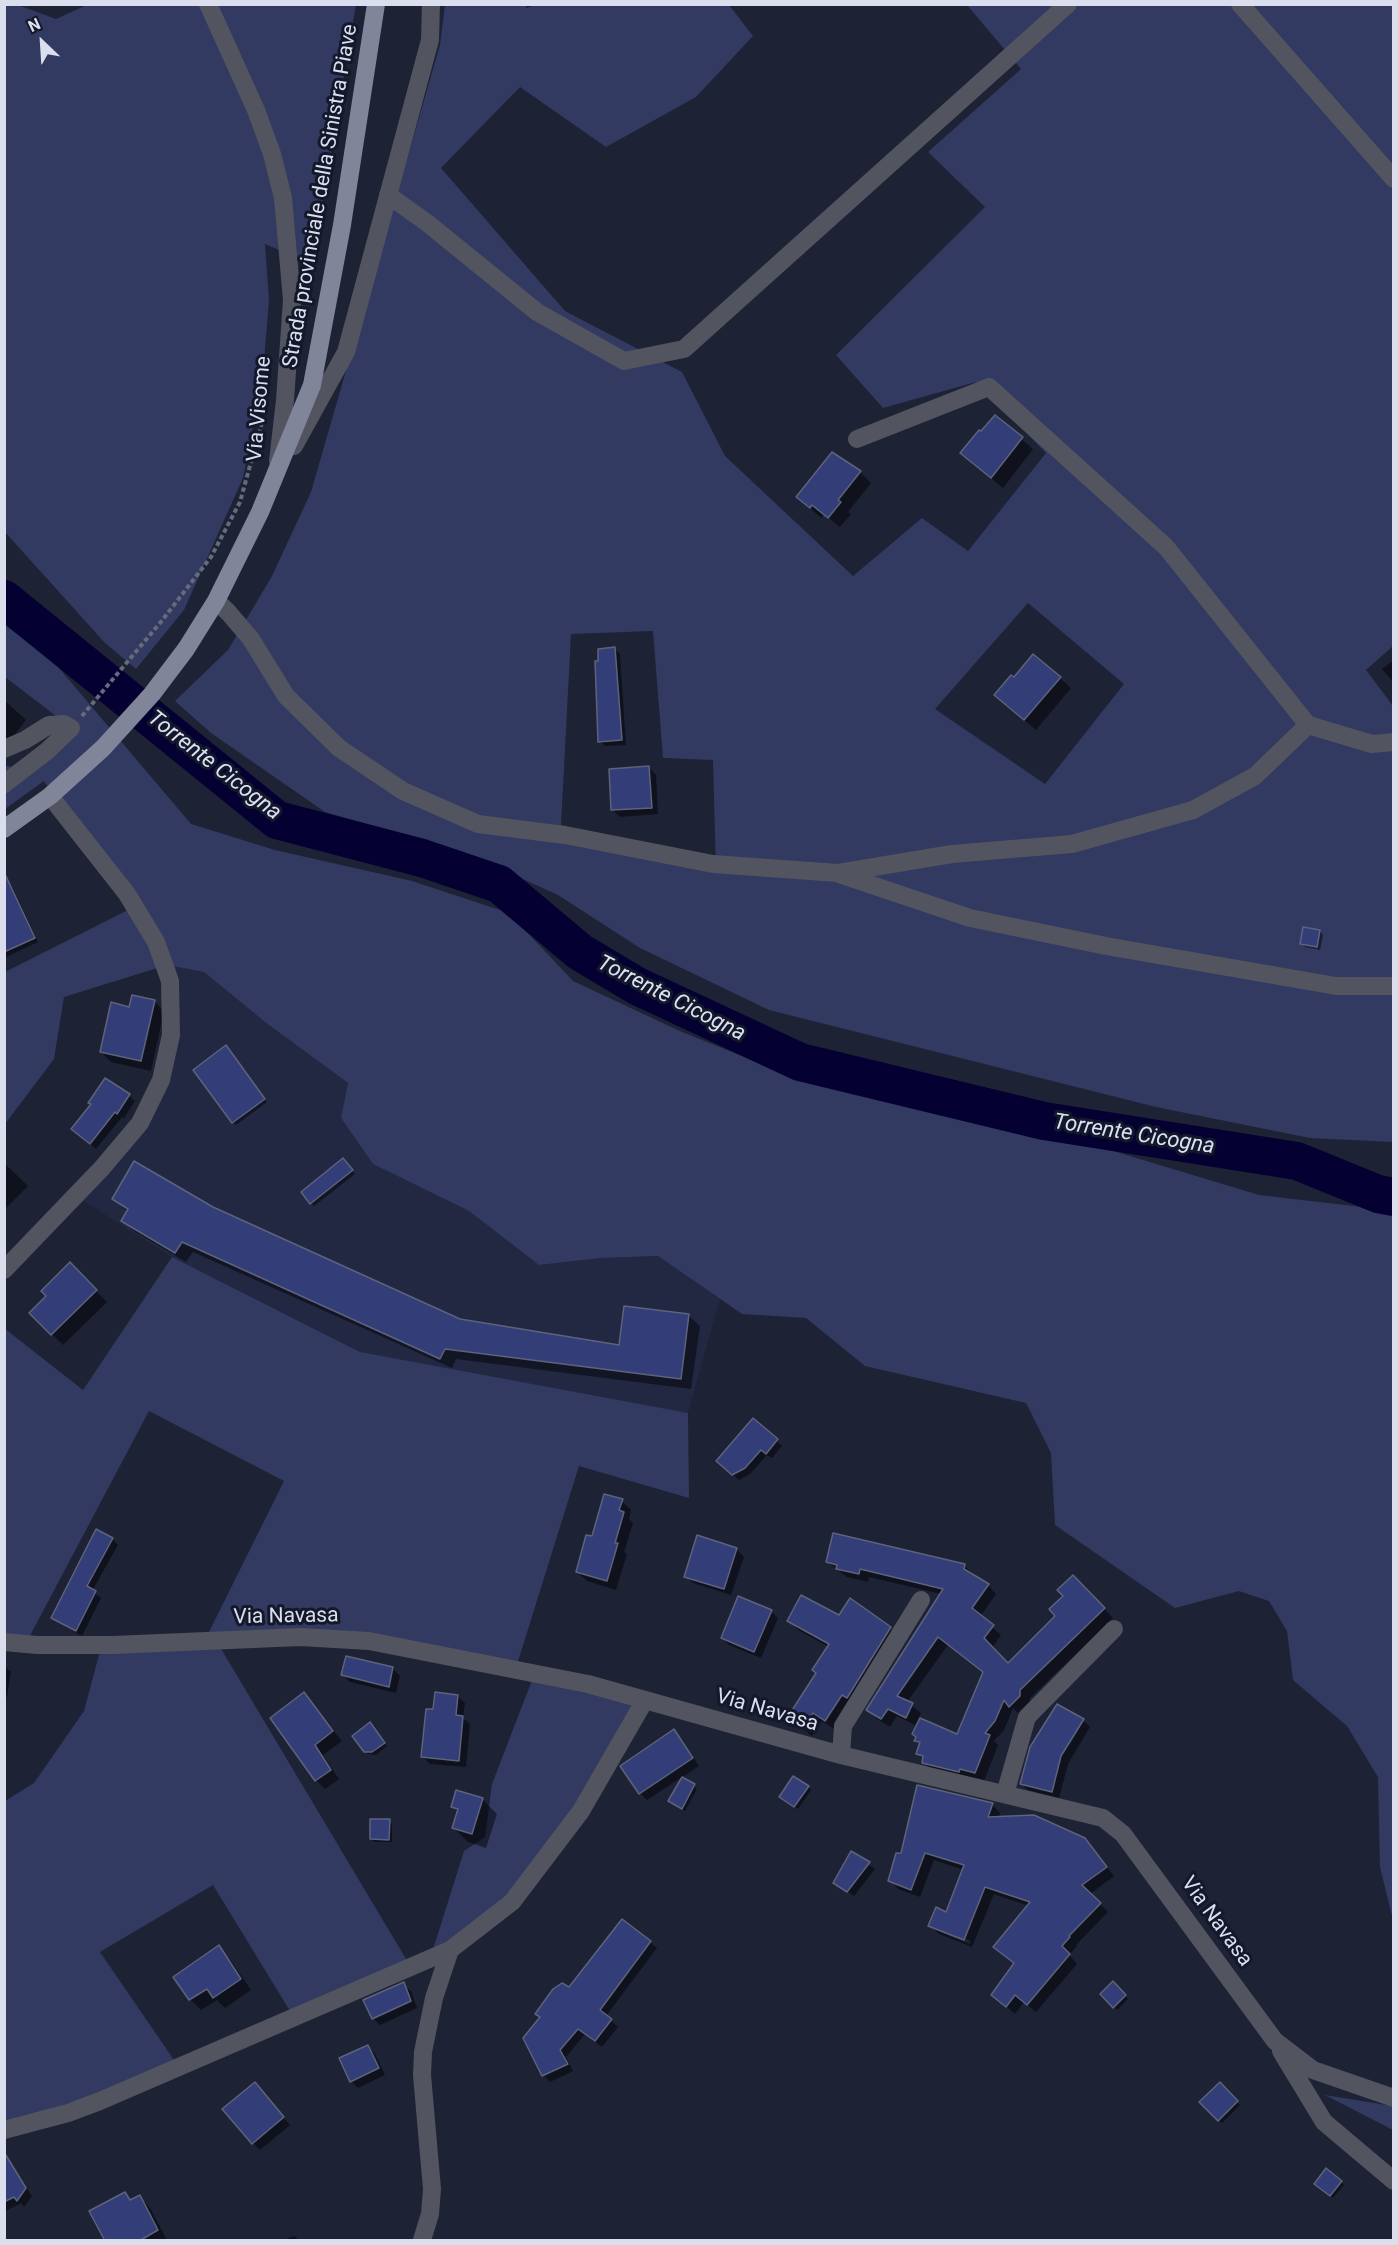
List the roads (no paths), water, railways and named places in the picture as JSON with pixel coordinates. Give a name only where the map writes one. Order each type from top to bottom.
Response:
[{"type":"main road","name":"Strada provinciale della Sinistra Piave","points":[[4,829],[50,796],[103,748],[152,694],[186,649],[216,601],[242,551],[276,476],[312,384],[342,225],[376,4]]},
{"type":"street","name":"Via Visome","points":[[208,4],[256,110],[272,154],[283,198],[292,300],[285,400],[276,476]]},
{"type":"street","name":"Via Visome","points":[[276,476],[346,352],[430,40],[431,4]]},
{"type":"street","points":[[388,195],[426,222],[537,312],[624,361],[684,349],[1068,4]]},
{"type":"street","points":[[1240,4],[1394,179]]},
{"type":"street","points":[[857,439],[989,387],[1166,547],[1308,725],[1372,744],[1394,742]]},
{"type":"street","points":[[216,601],[251,639],[286,696],[339,748],[403,791],[478,824],[565,835],[713,864],[838,873],[952,854],[1072,844],[1193,810],[1255,776],[1308,725]]},
{"type":"street","points":[[4,749],[25,740],[49,725],[64,724],[71,728],[47,752],[4,784]]},
{"type":"street","points":[[4,1270],[102,1168],[140,1123],[160,1080],[171,1035],[170,981],[156,942],[127,894],[50,796]]},
{"type":"street","points":[[838,873],[981,921],[1106,946],[1336,986],[1394,986]]},
{"type":"street","points":[[841,1755],[843,1726],[921,1600]]},
{"type":"street","points":[[1005,1794],[1027,1717],[1114,1629]]},
{"type":"street","name":"Via Navasa","points":[[4,1642],[103,1646],[300,1637],[369,1641],[537,1672],[841,1755],[1103,1818],[1123,1834],[1275,2041],[1313,2070],[1394,2098]]},
{"type":"street","points":[[4,2130],[68,2113],[100,2101],[450,1950],[512,1902],[581,1811],[645,1700]]},
{"type":"street","points":[[422,2241],[430,2214],[432,2189],[422,2075],[423,2052],[434,1998],[450,1950]]},
{"type":"street","points":[[1275,2041],[1324,2122],[1394,2181]]},
{"type":"waterway","name":"Torrente Cicogna","points":[[4,599],[277,820],[422,858],[499,884],[580,952],[637,986],[800,1062],[1044,1121],[1297,1161],[1378,1194],[1394,1197]]}]
